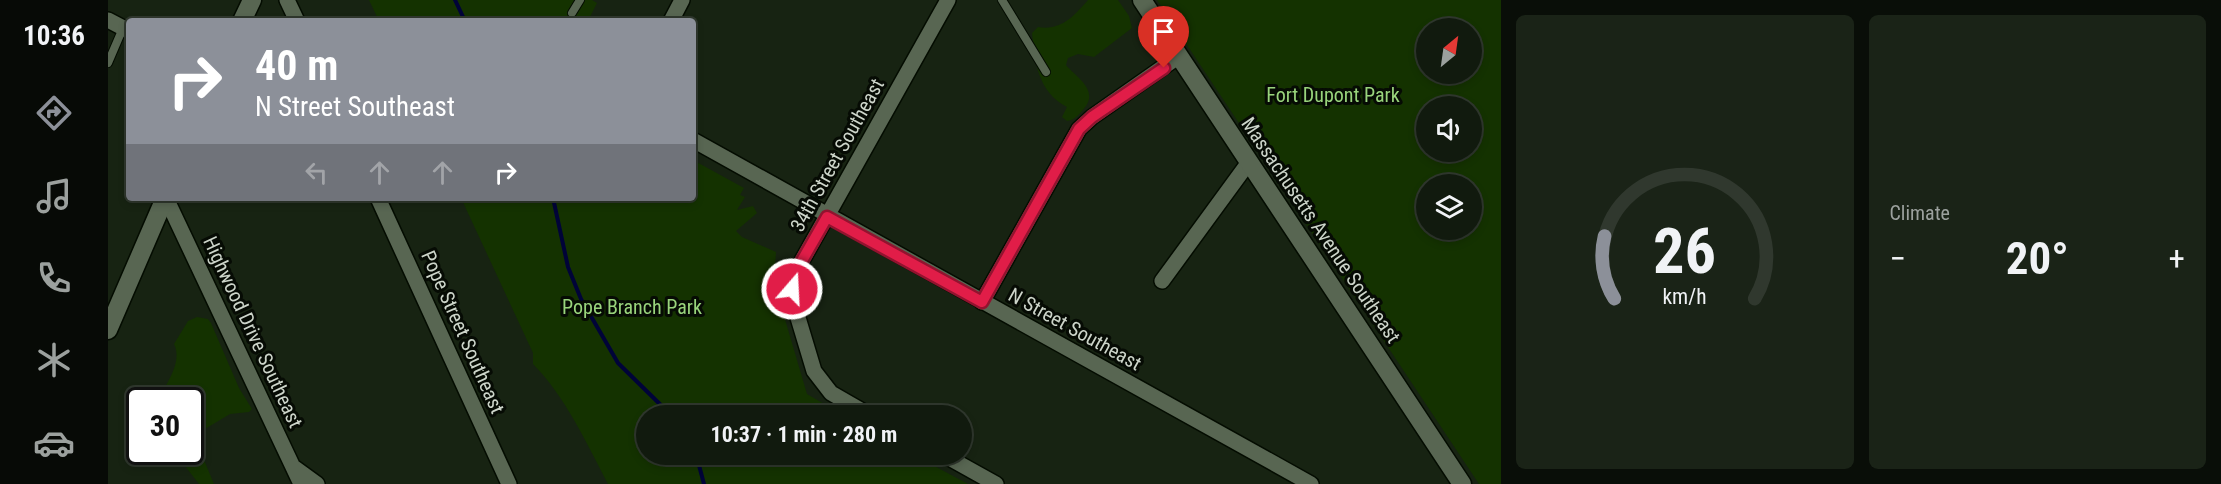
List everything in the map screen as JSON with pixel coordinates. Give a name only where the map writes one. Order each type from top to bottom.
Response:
[{"type":"street","points":[[243,18],[252,0]]},
{"type":"street","points":[[287,0],[296,18]]},
{"type":"street","points":[[673,18],[682,0]]},
{"type":"street","name":"Massachusetts Avenue Southeast","points":[[1142,0],[1462,484]]},
{"type":"street","name":"34th Street Southeast","points":[[852,405],[831,393],[814,371],[794,310],[792,289],[799,266],[944,1]]},
{"type":"street","points":[[108,20],[126,30]]},
{"type":"street","points":[[982,302],[1079,129],[1092,117],[1179,56]]},
{"type":"street","name":"N Street Southeast","points":[[696,142],[827,217],[1311,484]]},
{"type":"street","points":[[1162,281],[1249,162]]},
{"type":"street","points":[[108,330],[165,201]]},
{"type":"street","name":"Highwood Drive Southeast","points":[[167,201],[301,484]]},
{"type":"street","name":"Pope Street Southeast","points":[[379,201],[509,484]]},
{"type":"street","points":[[962,465],[996,484]]},
{"type":"street","points":[[293,466],[317,484]]},
{"type":"lane","points":[[573,13],[580,0]]},
{"type":"lane","points":[[1002,0],[1046,72]]},
{"type":"lane","points":[[108,63],[126,30]]},
{"type":"green space","points":[[369,0],[592,0],[597,3],[590,18],[378,18]]},
{"type":"green space","points":[[1088,0],[1118,0],[1129,16],[1132,28],[1094,57],[1078,54],[1068,58],[1066,65],[1086,86],[1089,97],[1079,115],[1067,121],[1062,117],[1067,107],[1050,93],[1040,76],[1032,33],[1038,27],[1054,27],[1066,21]]},
{"type":"green space","name":"Fort Dupont Park","points":[[1157,0],[1501,0],[1501,484],[1479,484]]},
{"type":"green space","name":"Pope Branch Park","points":[[696,162],[744,188],[740,195],[745,197],[737,210],[753,206],[757,213],[736,231],[742,237],[776,252],[774,282],[807,394],[826,405],[636,405],[636,465],[933,465],[968,484],[608,484],[565,405],[533,364],[533,353],[462,201],[696,201]]},
{"type":"green space","points":[[197,317],[208,319],[211,323],[239,388],[252,409],[249,412],[230,414],[205,429],[204,432],[204,387],[165,387],[175,365],[174,344],[188,321]]},
{"type":"green space","points":[[204,460],[214,484],[199,484],[184,465],[204,465]]},
{"type":"waterway","points":[[455,0],[464,18]]},
{"type":"waterway","points":[[554,201],[568,267],[581,299],[618,363],[661,405]]},
{"type":"waterway","points":[[699,465],[704,484]]},
{"type":"route","points":[[792,289],[799,266],[827,217],[982,302],[1079,129],[1087,120],[1164,68]]}]
